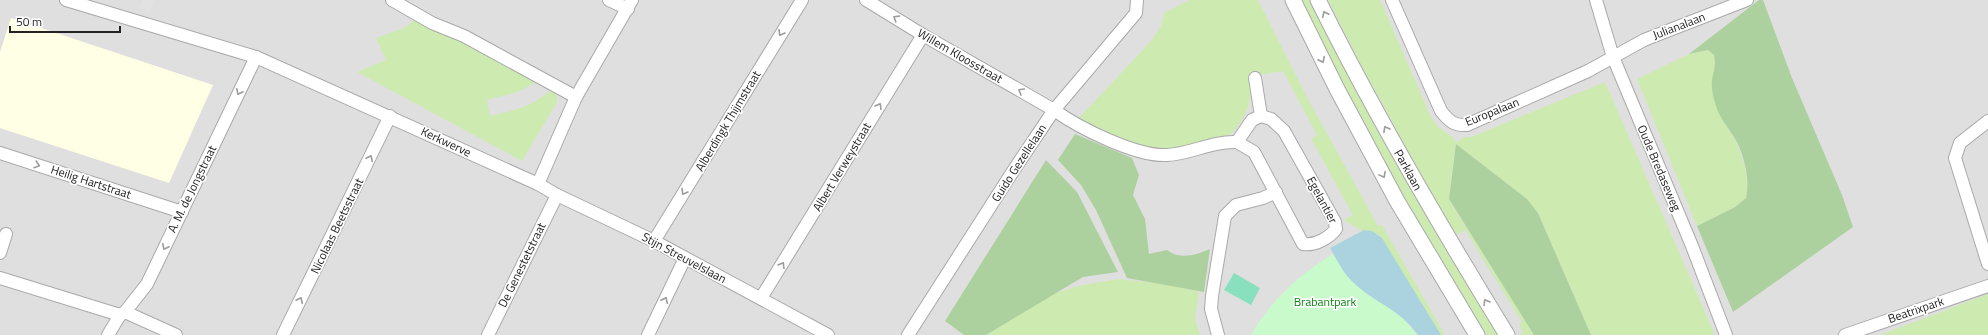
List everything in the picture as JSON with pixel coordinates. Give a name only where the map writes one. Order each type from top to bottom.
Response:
[{"type":"street","name":"Kerkwerve","points":[[66,0],[256,57],[390,116],[538,184]]},
{"type":"street","points":[[392,0],[432,23],[464,36],[576,97]]},
{"type":"street","points":[[538,184],[576,97],[630,5],[609,0]]},
{"type":"street","name":"Alberdingk Thijmstraat","points":[[654,241],[802,0]]},
{"type":"street","name":"Willem Kloosstraat","points":[[866,0],[922,35],[1054,110]]},
{"type":"street","name":"Guido Gezellelaan","points":[[908,335],[1011,174],[1054,110],[1136,13],[1137,0]]},
{"type":"street","name":"Parklaan","points":[[1292,0],[1337,89],[1397,201],[1477,335]]},
{"type":"street","name":"Parklaan","points":[[1318,0],[1356,75],[1418,188],[1507,335]]},
{"type":"street","name":"Europalaan","points":[[1392,0],[1441,111],[1449,121],[1458,126],[1467,125],[1588,71],[1613,56]]},
{"type":"street","name":"Oude Bredaseweg","points":[[1596,0],[1613,56],[1692,246],[1726,335]]},
{"type":"street","name":"Julianalaan","points":[[1613,56],[1644,40],[1747,0]]},
{"type":"street","name":"Albert Verweystraat","points":[[761,298],[922,35]]},
{"type":"street","name":"A. M. de Jongstraat","points":[[108,335],[122,313],[147,284],[256,57]]},
{"type":"street","points":[[1054,110],[1069,121],[1141,153],[1168,155],[1223,142],[1237,142],[1252,120],[1261,116],[1255,78]]},
{"type":"street","name":"Nicolaas Beetsstraat","points":[[283,335],[390,116]]},
{"type":"street","name":"Egelantier","points":[[1237,142],[1254,152],[1303,244],[1310,245],[1331,235],[1336,230],[1335,222],[1284,131],[1271,119],[1261,116]]},
{"type":"street","points":[[1988,121],[1960,143],[1955,158],[1988,264]]},
{"type":"street","name":"Heilig Hartstraat","points":[[0,153],[182,212]]},
{"type":"street","name":"Stijn Streuvelslaan","points":[[538,184],[557,195],[654,241],[828,335]]},
{"type":"street","points":[[1218,335],[1211,309],[1225,216],[1236,204],[1263,198],[1276,192]]},
{"type":"street","name":"De Genestetstraat","points":[[488,335],[557,195]]},
{"type":"street","points":[[0,253],[6,234]]},
{"type":"street","points":[[648,335],[685,258]]},
{"type":"street","points":[[0,278],[122,313],[176,335]]},
{"type":"street","name":"Beatrixpark","points":[[1845,335],[1988,286]]},
{"type":"shaded area","points":[[0,0],[1988,0],[1988,335],[0,335]]},
{"type":"shaded area","points":[[142,0],[154,0],[150,12],[139,8]]},
{"type":"shaded area","points":[[11,18],[213,85],[169,183],[0,128],[0,52]]},
{"type":"green space","points":[[1189,0],[1258,0],[1308,99],[1378,226],[1382,225],[1445,335],[1441,335],[1380,236],[1364,230],[1362,231],[1344,220],[1353,215],[1311,139],[1317,135],[1283,71],[1248,77],[1251,94],[1248,108],[1241,122],[1231,134],[1216,140],[1174,151],[1144,149],[1078,119],[1152,40],[1161,26],[1164,13]]},
{"type":"green space","points":[[1301,0],[1312,0],[1432,225],[1499,335],[1487,335],[1407,203],[1342,83]]},
{"type":"green space","points":[[1328,0],[1380,0],[1431,117],[1439,128],[1453,137],[1456,143],[1464,137],[1471,137],[1605,82],[1715,335],[1591,335],[1538,213],[1527,199],[1456,144],[1449,200],[1534,335],[1519,335],[1523,332],[1519,324],[1522,322],[1465,230],[1455,236],[1363,69]]},
{"type":"green space","points":[[1759,0],[1763,0],[1792,78],[1842,195],[1853,227],[1733,312],[1697,226],[1735,207],[1746,198],[1746,171],[1738,144],[1719,114],[1715,103],[1712,85],[1715,64],[1714,55],[1708,50],[1689,54]]},
{"type":"green space","points":[[417,18],[536,82],[518,92],[487,100],[490,116],[515,110],[530,104],[551,90],[557,96],[557,102],[522,161],[357,72],[386,60],[376,38],[404,28]]},
{"type":"green space","points":[[1708,50],[1714,55],[1715,61],[1712,89],[1722,119],[1737,143],[1745,168],[1748,189],[1746,198],[1735,207],[1697,226],[1637,79],[1689,54]]},
{"type":"green space","points":[[1075,134],[1132,158],[1139,175],[1133,195],[1145,219],[1149,254],[1167,250],[1177,255],[1188,256],[1210,249],[1204,292],[1127,278],[1096,210],[1081,185],[1058,160]]},
{"type":"green space","points":[[1456,144],[1527,199],[1538,213],[1591,335],[1534,335],[1449,199]]},
{"type":"green space","points":[[1046,160],[1077,192],[1118,272],[1083,277],[986,335],[964,335],[945,321]]},
{"type":"green space","name":"Brabantpark","points":[[1333,254],[1344,272],[1353,282],[1368,295],[1397,312],[1418,335],[1251,335],[1267,311],[1287,289],[1309,270]]},
{"type":"green space","points":[[1234,273],[1260,288],[1251,305],[1224,290]]},
{"type":"green space","points":[[1118,279],[1166,284],[1199,292],[1195,319],[1200,335],[987,335],[1038,299],[1078,286]]},
{"type":"green space","points":[[1988,294],[1988,335],[1880,335]]},
{"type":"water","points":[[1364,230],[1372,231],[1382,238],[1441,335],[1418,335],[1403,318],[1361,289],[1346,275],[1330,248]]}]
